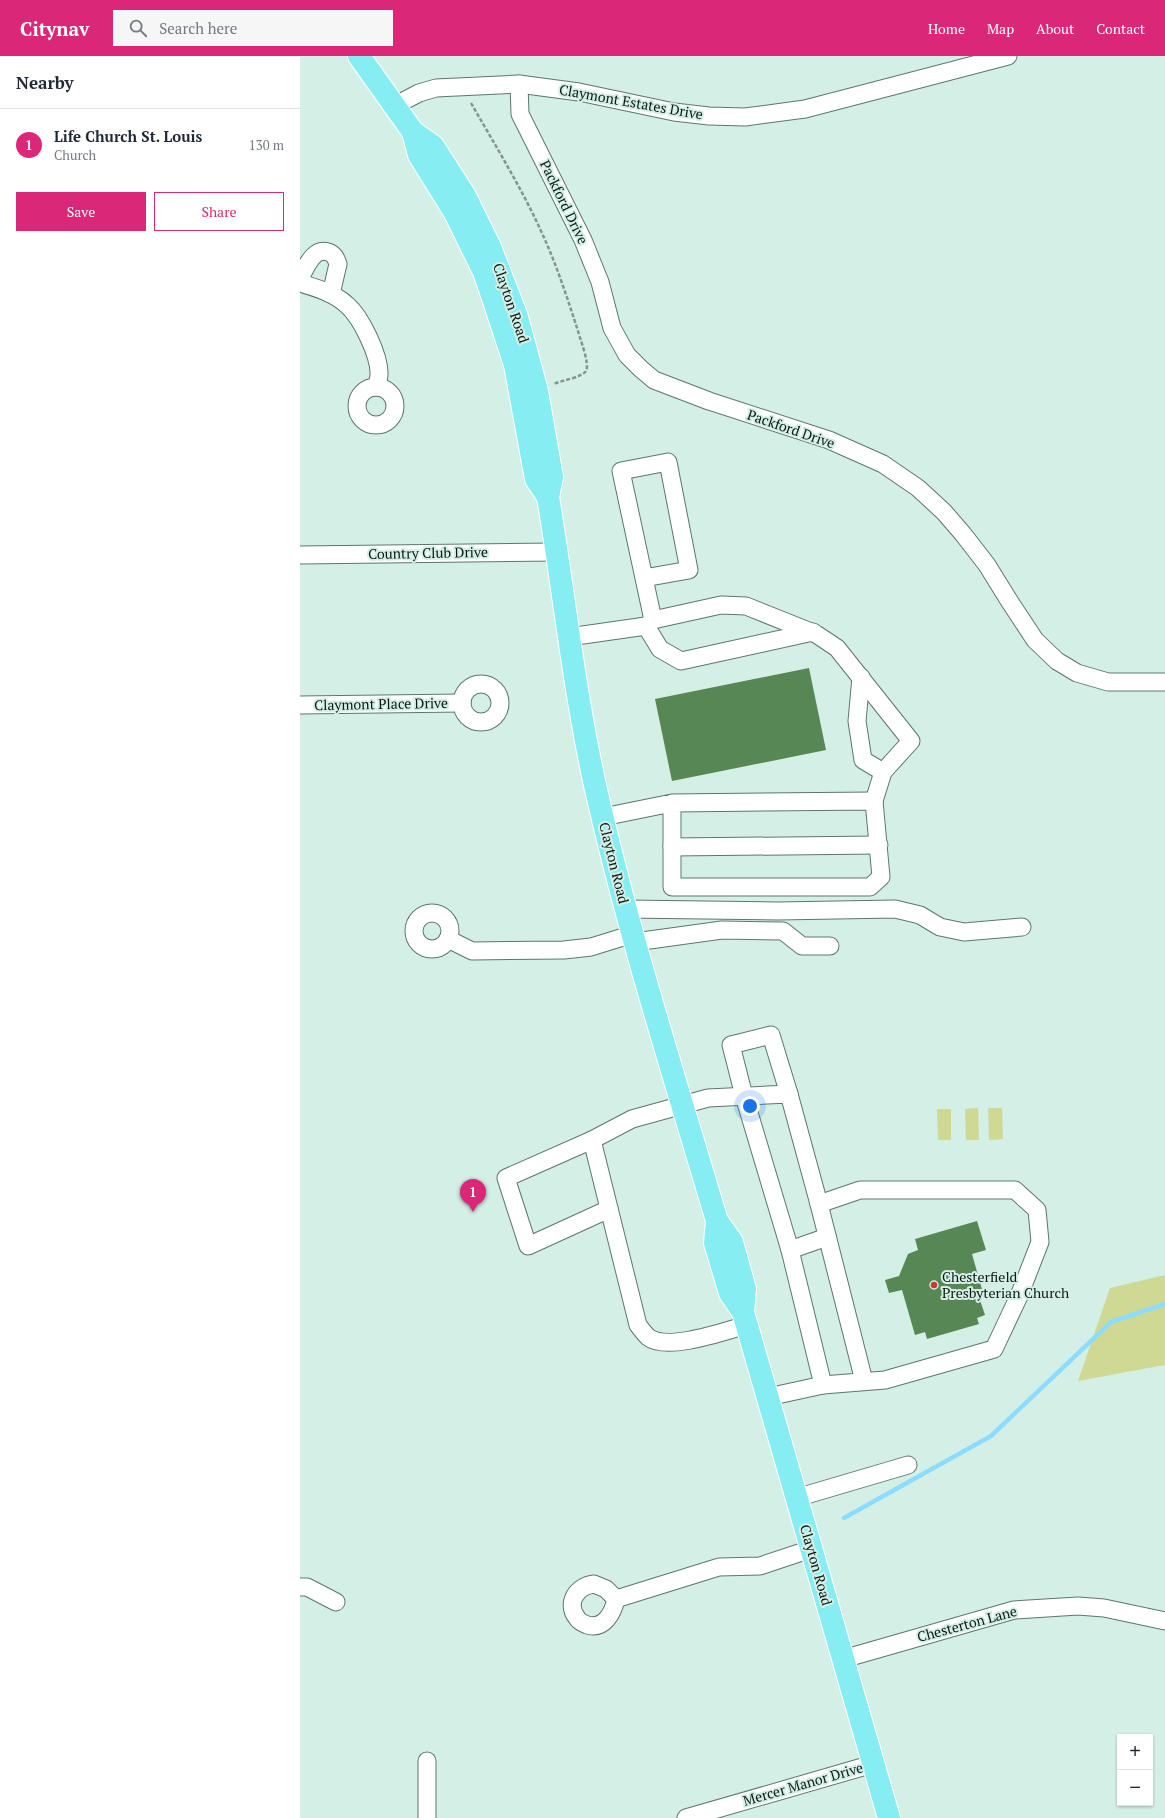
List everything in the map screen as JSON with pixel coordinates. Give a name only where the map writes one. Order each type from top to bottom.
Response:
[{"type":"main road","name":"Clayton Road","points":[[359,56],[413,132],[419,155],[455,213],[484,272],[515,365],[536,479],[548,497],[569,637],[595,782],[626,909],[717,1221],[715,1243],[730,1293],[745,1319],[889,1818]]},
{"type":"street","name":"Claymont Estates Drive","points":[[394,106],[419,93],[436,88],[519,84],[584,93],[674,112],[709,116],[745,117],[805,109],[1008,56]]},
{"type":"street","name":"Packford Drive","points":[[519,84],[520,114],[583,240],[600,282],[612,328],[627,355],[640,369],[654,380],[709,401],[829,440],[883,464],[918,488],[958,528],[987,565],[1035,640],[1057,661],[1077,673],[1108,682],[1165,682]]},
{"type":"street","points":[[300,278],[314,254],[324,251],[329,252],[337,259],[338,264],[331,294]]},
{"type":"street","points":[[300,283],[331,294],[348,306],[361,323],[377,360],[379,375],[376,387]]},
{"type":"street","points":[[644,578],[689,570],[668,462],[621,471],[644,578],[649,623],[660,649],[681,661],[813,632]]},
{"type":"street","name":"Country Club Drive","points":[[300,554],[557,552]]},
{"type":"street","points":[[569,637],[649,623],[721,605],[746,606],[813,632],[837,648],[911,740],[883,772],[874,801],[881,877],[870,887],[770,888],[672,886],[672,803]]},
{"type":"street","points":[[860,677],[857,721],[863,760],[883,772]]},
{"type":"street","name":"Claymont Place Drive","points":[[300,705],[462,703]]},
{"type":"street","points":[[603,818],[672,803],[874,801]]},
{"type":"street","points":[[672,847],[879,845]]},
{"type":"street","points":[[626,909],[778,911],[895,909],[920,915],[940,927],[964,932],[1022,927]]},
{"type":"street","points":[[448,938],[472,951],[564,950],[590,947],[634,938],[737,930],[783,931],[802,946],[830,946]]},
{"type":"street","points":[[823,1385],[790,1250],[744,1096],[731,1045],[771,1035],[819,1204],[826,1237],[864,1381]]},
{"type":"street","points":[[609,1210],[528,1246],[506,1178],[592,1140],[632,1119],[708,1098],[789,1094]]},
{"type":"street","points":[[592,1140],[638,1325],[648,1338],[663,1343],[695,1338],[745,1319]]},
{"type":"street","points":[[768,1397],[823,1385],[885,1380],[994,1349],[1019,1296],[1040,1242],[1037,1210],[1015,1190],[860,1190],[819,1204]]},
{"type":"street","points":[[790,1250],[826,1237]]},
{"type":"street","points":[[796,1498],[908,1465]]},
{"type":"street","points":[[616,1599],[719,1567],[760,1566],[811,1549]]},
{"type":"street","points":[[300,1587],[307,1587],[336,1602]]},
{"type":"street","name":"Chesterton Lane","points":[[842,1659],[1014,1610],[1078,1606],[1104,1608],[1165,1621]]},
{"type":"street","points":[[427,1761],[427,1818]]},
{"type":"street","name":"Mercer Manor Drive","points":[[686,1818],[873,1764]]},
{"type":"path","points":[[471,103],[513,176],[541,231],[563,286],[588,366],[586,373],[580,376],[549,385]]},
{"type":"green space","points":[[978,1108],[979,1140],[966,1140],[965,1109]]},
{"type":"green space","points":[[988,1108],[1002,1108],[1003,1139],[989,1140]]},
{"type":"green space","points":[[937,1109],[951,1109],[951,1140],[938,1140]]},
{"type":"green space","points":[[1165,1275],[1165,1365],[1078,1381],[1110,1288]]},
{"type":"building","points":[[809,668],[826,750],[672,781],[655,699]]},
{"type":"building","name":"Chesterfield Presbyterian Church","points":[[977,1221],[986,1250],[972,1254],[983,1293],[978,1294],[985,1315],[977,1318],[979,1324],[927,1339],[925,1332],[915,1335],[902,1290],[889,1293],[885,1280],[899,1276],[908,1254],[918,1250],[915,1239]]},
{"type":"waterway","points":[[844,1518],[991,1436],[1111,1322],[1165,1304]]},
{"type":"place","name":"Life Church St. Louis","points":[[473,1212]]},
{"type":"place","name":"Chesterfield Presbyterian Church","points":[[934,1285]]}]
